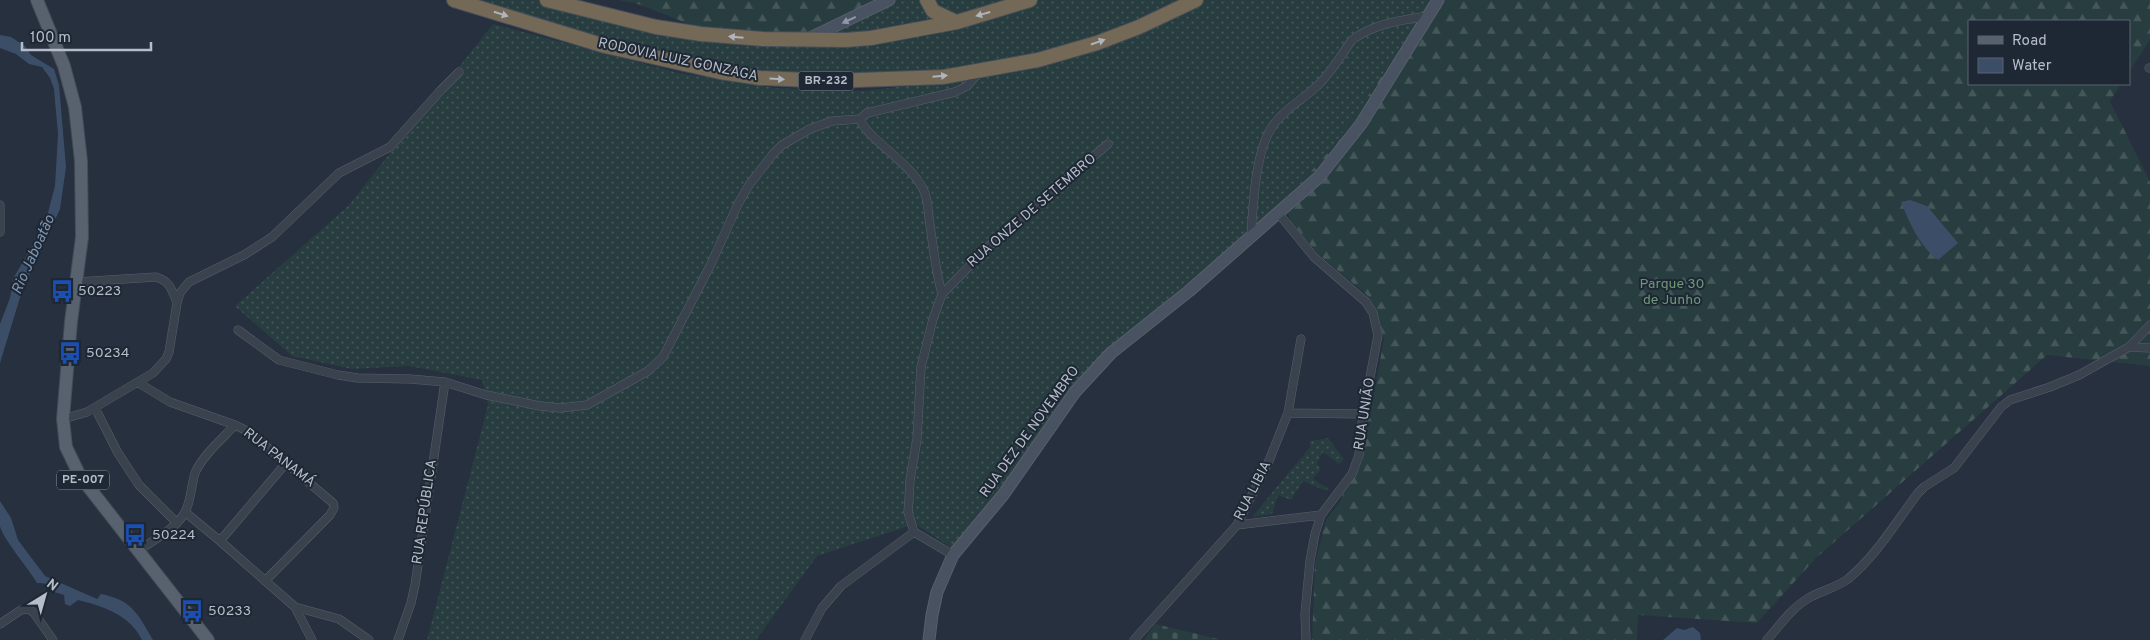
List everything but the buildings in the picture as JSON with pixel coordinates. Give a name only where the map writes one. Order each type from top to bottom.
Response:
[{"type":"highway","name":"RODOVIA LUIZ GONZAGA","points":[[454,0],[605,46],[720,72],[760,78],[831,82],[943,76],[1038,60],[1097,43],[1139,27],[1196,0]]},
{"type":"highway","name":"RODOVIA LUIZ GONZAGA","points":[[547,0],[656,27],[701,34],[763,39],[858,39],[957,22],[1030,0]]},
{"type":"highway","points":[[927,0],[933,11],[957,22]]},
{"type":"main road","name":"PE-007","points":[[37,0],[64,66],[75,107],[81,161],[82,237],[63,418],[66,447],[80,476],[208,640]]},
{"type":"main road","points":[[809,39],[889,0]]},
{"type":"main road","name":"RUA DEZ DE NOVEMBRO","points":[[929,640],[937,592],[953,555],[1003,495],[1087,377],[1111,353],[1279,214],[1319,177],[1362,124],[1438,0]]},
{"type":"street","points":[[1251,236],[1254,192],[1260,158],[1266,136],[1272,126],[1288,109],[1325,78],[1352,40],[1372,29],[1399,20],[1429,16]]},
{"type":"street","points":[[238,330],[279,360],[311,367],[338,376],[444,382],[540,406],[568,408],[596,401],[648,371],[663,357],[672,344],[734,213],[764,163],[782,145],[810,128],[832,121],[860,118],[867,113],[955,92],[967,86],[980,71]]},
{"type":"street","points":[[63,418],[83,414],[95,408],[153,373],[166,359],[171,346],[177,302],[180,293],[188,282],[244,255],[282,230],[339,173],[390,147],[459,72]]},
{"type":"street","points":[[860,118],[861,124],[914,174],[924,189],[942,294]]},
{"type":"street","name":"RUA ONZE DE SETEMBRO","points":[[914,532],[908,512],[908,499],[917,438],[921,368],[931,327],[942,294],[993,242],[1108,144]]},
{"type":"street","points":[[0,205],[0,232]]},
{"type":"street","name":"RUA UNIÃO","points":[[1279,214],[1314,257],[1366,302],[1373,313],[1378,335],[1363,414],[1361,444],[1352,474],[1321,515],[1315,534],[1310,561],[1305,614],[1306,640]]},
{"type":"street","points":[[76,282],[156,277],[162,279],[170,286],[177,302]]},
{"type":"street","points":[[1767,640],[1784,620],[1807,599],[1846,580],[1858,570],[1879,547],[1918,493],[1924,487],[1954,468],[1986,424],[2010,400],[2050,387],[2079,374],[2129,347],[2150,325]]},
{"type":"street","name":"RUA LIBIA","points":[[1134,640],[1237,525],[1268,463],[1288,413],[1301,339]]},
{"type":"street","points":[[2129,347],[2150,348]]},
{"type":"street","name":"RUA PANAMÁ","points":[[137,382],[170,402],[235,425],[249,432],[331,500],[334,506],[330,514],[265,581]]},
{"type":"street","name":"RUA REPÚBLICA","points":[[398,640],[412,604],[444,382]]},
{"type":"street","points":[[95,408],[118,452],[139,485],[177,523]]},
{"type":"street","points":[[1288,413],[1363,414]]},
{"type":"street","points":[[138,551],[177,523],[185,512],[197,470],[203,460],[235,425]]},
{"type":"street","points":[[220,540],[287,462]]},
{"type":"street","points":[[185,512],[220,540],[295,607],[312,640]]},
{"type":"street","points":[[1237,525],[1321,515]]},
{"type":"street","points":[[805,640],[822,608],[836,591],[856,573],[914,532],[953,555]]},
{"type":"street","points":[[295,607],[339,619],[368,640]]},
{"type":"street","points":[[0,624],[21,610],[29,609],[34,612],[54,640]]},
{"type":"green space","points":[[454,0],[542,0],[617,20],[854,42],[1012,10],[1038,0],[1190,0],[1080,46],[972,76],[778,77],[621,47]]},
{"type":"green space","points":[[618,0],[883,0],[808,38],[702,29],[635,3]]},
{"type":"green space","points":[[893,0],[924,0],[952,22],[855,38],[817,36]]},
{"type":"green space","points":[[927,0],[1023,0],[957,19]]},
{"type":"green space","points":[[1203,0],[1433,0],[1333,147],[1284,201],[1135,328],[1072,386],[1011,479],[952,548],[915,524],[817,556],[756,640],[427,640],[488,405],[482,380],[409,366],[352,369],[292,356],[235,306],[348,206],[493,24],[679,73],[775,88],[864,91],[1013,73]]},
{"type":"green space","name":"Parque 30 de Junho","points":[[1433,0],[2150,0],[2150,40],[2130,70],[2130,20],[1968,20],[1968,85],[2120,85],[2110,101],[2150,182],[2150,366],[2047,355],[1816,558],[1757,623],[1638,615],[1637,640],[1312,640],[1315,563],[1326,520],[1341,500],[1371,410],[1384,339],[1376,309],[1367,295],[1317,253],[1290,220],[1284,201],[1333,147]]},
{"type":"green space","points":[[1328,438],[1344,459],[1339,464],[1323,452],[1317,463],[1321,469],[1313,479],[1329,489],[1326,491],[1303,481],[1291,500],[1278,495],[1272,514],[1252,517],[1310,447],[1310,441]]},
{"type":"green space","points":[[1155,624],[1218,639],[1218,640],[1144,640]]},
{"type":"water","name":"Rio Jaboatão","points":[[0,35],[11,37],[25,46],[31,55],[54,69],[59,85],[66,167],[60,209],[22,291],[0,363],[0,324],[10,298],[14,277],[45,224],[55,186],[58,134],[54,89],[50,78],[42,67],[29,64],[16,54],[0,48]]},
{"type":"water","points":[[1910,200],[1927,206],[1958,243],[1938,260],[1920,241],[1908,218],[1901,202]]},
{"type":"water","points":[[0,501],[11,518],[18,540],[45,576],[97,599],[101,594],[127,604],[138,616],[153,640],[142,640],[130,624],[115,613],[97,605],[78,600],[70,606],[65,604],[64,595],[54,592],[47,584],[37,583],[2,532],[0,526]]},
{"type":"water","points":[[1693,627],[1700,633],[1701,640],[1663,640],[1677,628],[1684,630]]},
{"type":"place","name":"50223","points":[[62,291]]},
{"type":"place","name":"50234","points":[[70,353]]},
{"type":"place","name":"50224","points":[[135,535]]},
{"type":"place","name":"50233","points":[[192,611]]}]
